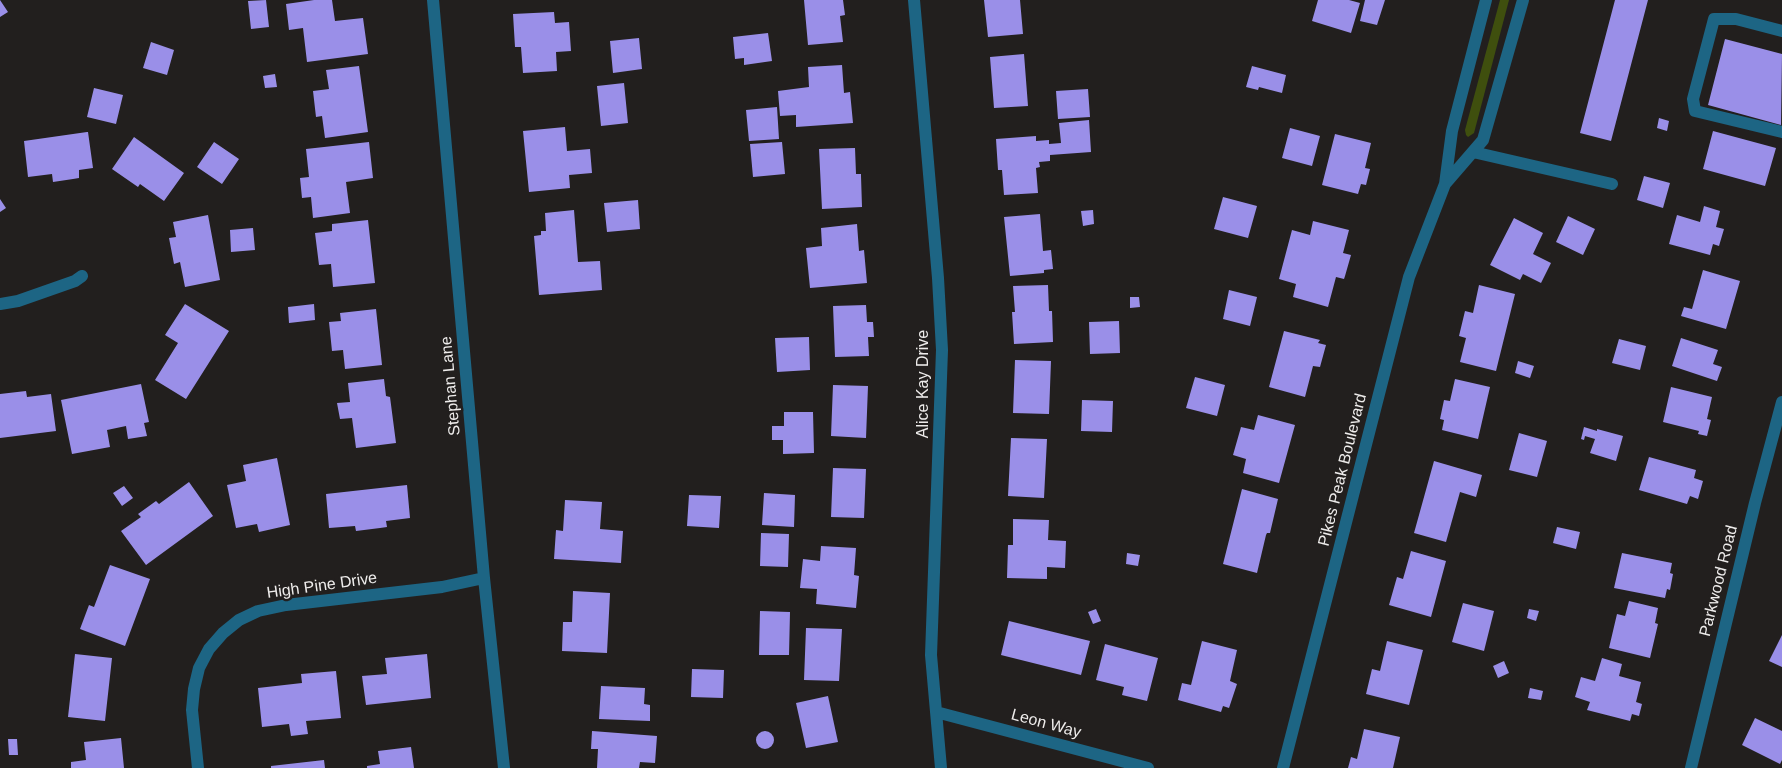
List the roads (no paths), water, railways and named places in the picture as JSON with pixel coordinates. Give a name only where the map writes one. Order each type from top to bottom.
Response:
[{"type":"street","name":"Stephan Lane","points":[[433,0],[484,578],[504,768]]},
{"type":"street","name":"Alice Kay Drive","points":[[914,0],[938,278],[942,350],[931,654],[941,768]]},
{"type":"street","name":"Pikes Peak Boulevard","points":[[1283,768],[1409,277],[1445,184],[1452,131],[1486,0]]},
{"type":"street","name":"Pikes Peak Boulevard","points":[[1445,184],[1483,140],[1523,0]]},
{"type":"street","points":[[1782,31],[1736,19],[1714,19],[1692,99],[1694,111],[1782,132]]},
{"type":"street","points":[[1473,152],[1612,184]]},
{"type":"street","points":[[0,304],[18,301],[76,281],[82,276]]},
{"type":"street","name":"Parkwood Road","points":[[1691,768],[1755,503],[1782,402]]},
{"type":"street","name":"High Pine Drive","points":[[198,768],[192,710],[194,689],[209,649],[223,633],[239,620],[258,611],[286,605],[442,587],[484,578]]},
{"type":"street","name":"Leon Way","points":[[936,712],[1148,768]]}]
